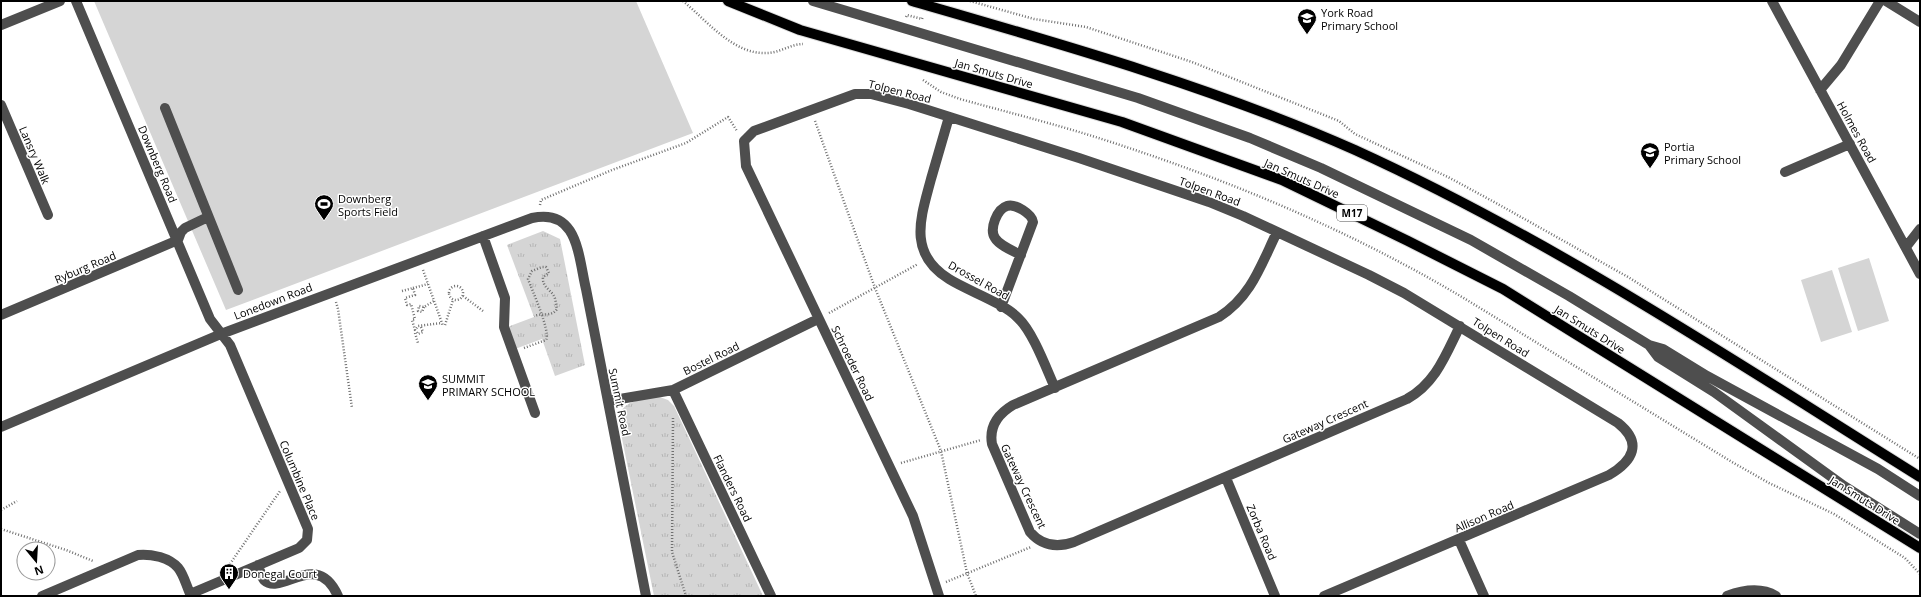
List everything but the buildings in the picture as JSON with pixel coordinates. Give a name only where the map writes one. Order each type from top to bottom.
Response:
[{"type":"main road","name":"Jan Smuts Drive","points":[[728,1],[800,30],[1122,122],[1282,180],[1408,240],[1503,290],[1920,548]]},
{"type":"main road","points":[[912,1],[1054,42],[1232,101],[1356,151],[1501,223],[1595,276],[1697,337],[1920,477]]},
{"type":"street","points":[[1,25],[60,1]]},
{"type":"street","name":"Downberg Road","points":[[76,1],[210,319],[221,334]]},
{"type":"street","points":[[813,1],[1138,98],[1250,138],[1329,171],[1471,240],[1569,296],[1649,345],[1663,349],[1720,384],[1878,469],[1920,496]]},
{"type":"street","name":"Holmes Road","points":[[1772,1],[1920,274]]},
{"type":"street","points":[[1820,90],[1841,65],[1880,1]]},
{"type":"street","points":[[1886,1],[1920,22]]},
{"type":"street","name":"Tolpen Road","points":[[744,141],[758,129],[849,96],[862,93],[909,104],[1079,158],[1209,202],[1243,216],[1369,275],[1460,326],[1618,423],[1628,432],[1630,438]]},
{"type":"street","name":"Lansry Walk","points":[[1,105],[48,216]]},
{"type":"street","points":[[165,108],[238,290]]},
{"type":"street","name":"Drossel Road","points":[[949,117],[921,216],[920,236],[927,259],[937,271],[948,279],[1001,307],[1018,318],[1027,330],[1055,388]]},
{"type":"street","name":"Schroeder Road","points":[[744,141],[746,166],[913,516],[937,591]]},
{"type":"street","points":[[1786,172],[1850,144]]},
{"type":"street","points":[[1001,307],[1021,255],[1033,220],[1029,213],[1011,206],[1007,206],[1000,210],[993,225],[993,233],[998,241],[1021,255]]},
{"type":"street","name":"Lonedown Road","points":[[1,427],[221,334],[420,259],[539,216],[552,216],[559,219]]},
{"type":"street","points":[[178,240],[181,232],[185,228],[208,217]]},
{"type":"street","name":"Summit Road","points":[[559,219],[569,228],[575,243],[646,596]]},
{"type":"street","points":[[1906,247],[1920,229]]},
{"type":"street","name":"Gateway Crescent","points":[[1277,232],[1250,287],[1239,302],[1230,310],[1219,317],[1013,406],[1003,412],[993,427],[991,437],[996,455],[1030,532],[1042,543],[1060,546],[1074,542],[1226,478],[1416,394],[1436,373],[1460,326]]},
{"type":"street","points":[[483,236],[506,298],[504,327],[535,412]]},
{"type":"street","name":"Ryburg Road","points":[[1,315],[178,240]]},
{"type":"street","name":"Bostel Road","points":[[608,401],[673,390],[818,319]]},
{"type":"street","name":"Columbine Place","points":[[42,596],[142,554],[148,554],[169,560],[176,564],[180,569],[191,595],[299,548],[308,540],[305,522],[230,345],[221,334]]},
{"type":"street","points":[[1649,345],[1658,357],[1714,392],[1844,486],[1920,534]]},
{"type":"street","name":"Flanders Road","points":[[673,390],[771,596]]},
{"type":"street","name":"Allison Road","points":[[1324,596],[1459,540],[1616,471],[1623,467],[1631,455],[1633,447],[1630,438]]},
{"type":"street","name":"Zorba Road","points":[[1226,478],[1275,596]]},
{"type":"street","points":[[1459,540],[1484,596]]},
{"type":"street","points":[[258,565],[264,580],[272,586],[281,586],[310,575],[319,576],[329,581],[338,596]]},
{"type":"street","points":[[1727,596],[1747,590],[1759,590],[1776,596]]},
{"type":"path","points":[[684,1],[738,47],[747,51],[760,54],[774,53],[800,44],[808,44]]},
{"type":"path","points":[[905,21],[907,15],[922,19],[924,12]]},
{"type":"path","points":[[811,110],[875,288],[941,451],[967,573],[976,596]]},
{"type":"path","points":[[539,216],[541,200],[612,170],[686,144],[728,117],[744,141]]},
{"type":"path","points":[[420,259],[443,325]]},
{"type":"path","points":[[818,319],[927,259]]},
{"type":"path","points":[[512,352],[546,340],[548,333],[540,314],[528,279],[532,271],[542,267],[549,271],[542,280],[554,296],[557,309],[555,313],[546,316],[540,314],[534,316]]},
{"type":"path","points":[[402,291],[428,284]]},
{"type":"path","points":[[463,296],[458,301],[453,300],[449,295],[449,291],[454,286],[460,288],[463,291],[463,296],[483,312]]},
{"type":"path","points":[[412,288],[415,295],[405,298],[407,305],[411,304],[415,319],[412,320],[418,343]]},
{"type":"path","points":[[332,292],[338,308],[352,408]]},
{"type":"path","points":[[443,325],[453,300]]},
{"type":"path","points":[[413,312],[418,310],[419,306],[424,307],[434,301]]},
{"type":"path","points":[[415,331],[418,326],[443,325]]},
{"type":"path","points":[[415,331],[418,334],[423,332],[421,326]]},
{"type":"path","points":[[673,413],[672,552],[686,596]]},
{"type":"path","points":[[890,466],[991,437]]},
{"type":"path","points":[[217,583],[287,481]]},
{"type":"path","points":[[1,510],[17,501]]},
{"type":"path","points":[[1,530],[66,550],[109,568]]},
{"type":"path","points":[[937,591],[967,573],[1042,543]]},
{"type":"green space","name":"Downberg Sports Field","points":[[94,1],[636,1],[693,133],[226,310]]},
{"type":"green space","points":[[543,231],[560,239],[585,365],[555,376],[542,339],[515,349],[507,327],[534,317],[507,245]]},
{"type":"green space","points":[[1869,258],[1889,321],[1858,331],[1838,268]]},
{"type":"green space","points":[[1832,270],[1852,332],[1821,342],[1801,280]]},
{"type":"green space","points":[[657,396],[668,400],[674,406],[763,596],[654,596],[618,419],[620,413],[628,404]]},
{"type":"place","name":"York Road Primary School","points":[[1307,35]]},
{"type":"place","name":"Portia Primary School","points":[[1650,169]]},
{"type":"place","name":"Downberg Sports Field","points":[[324,221]]},
{"type":"place","name":"SUMMIT PRIMARY SCHOOL","points":[[428,401]]},
{"type":"place","name":"Donegal Court","points":[[229,590]]}]
